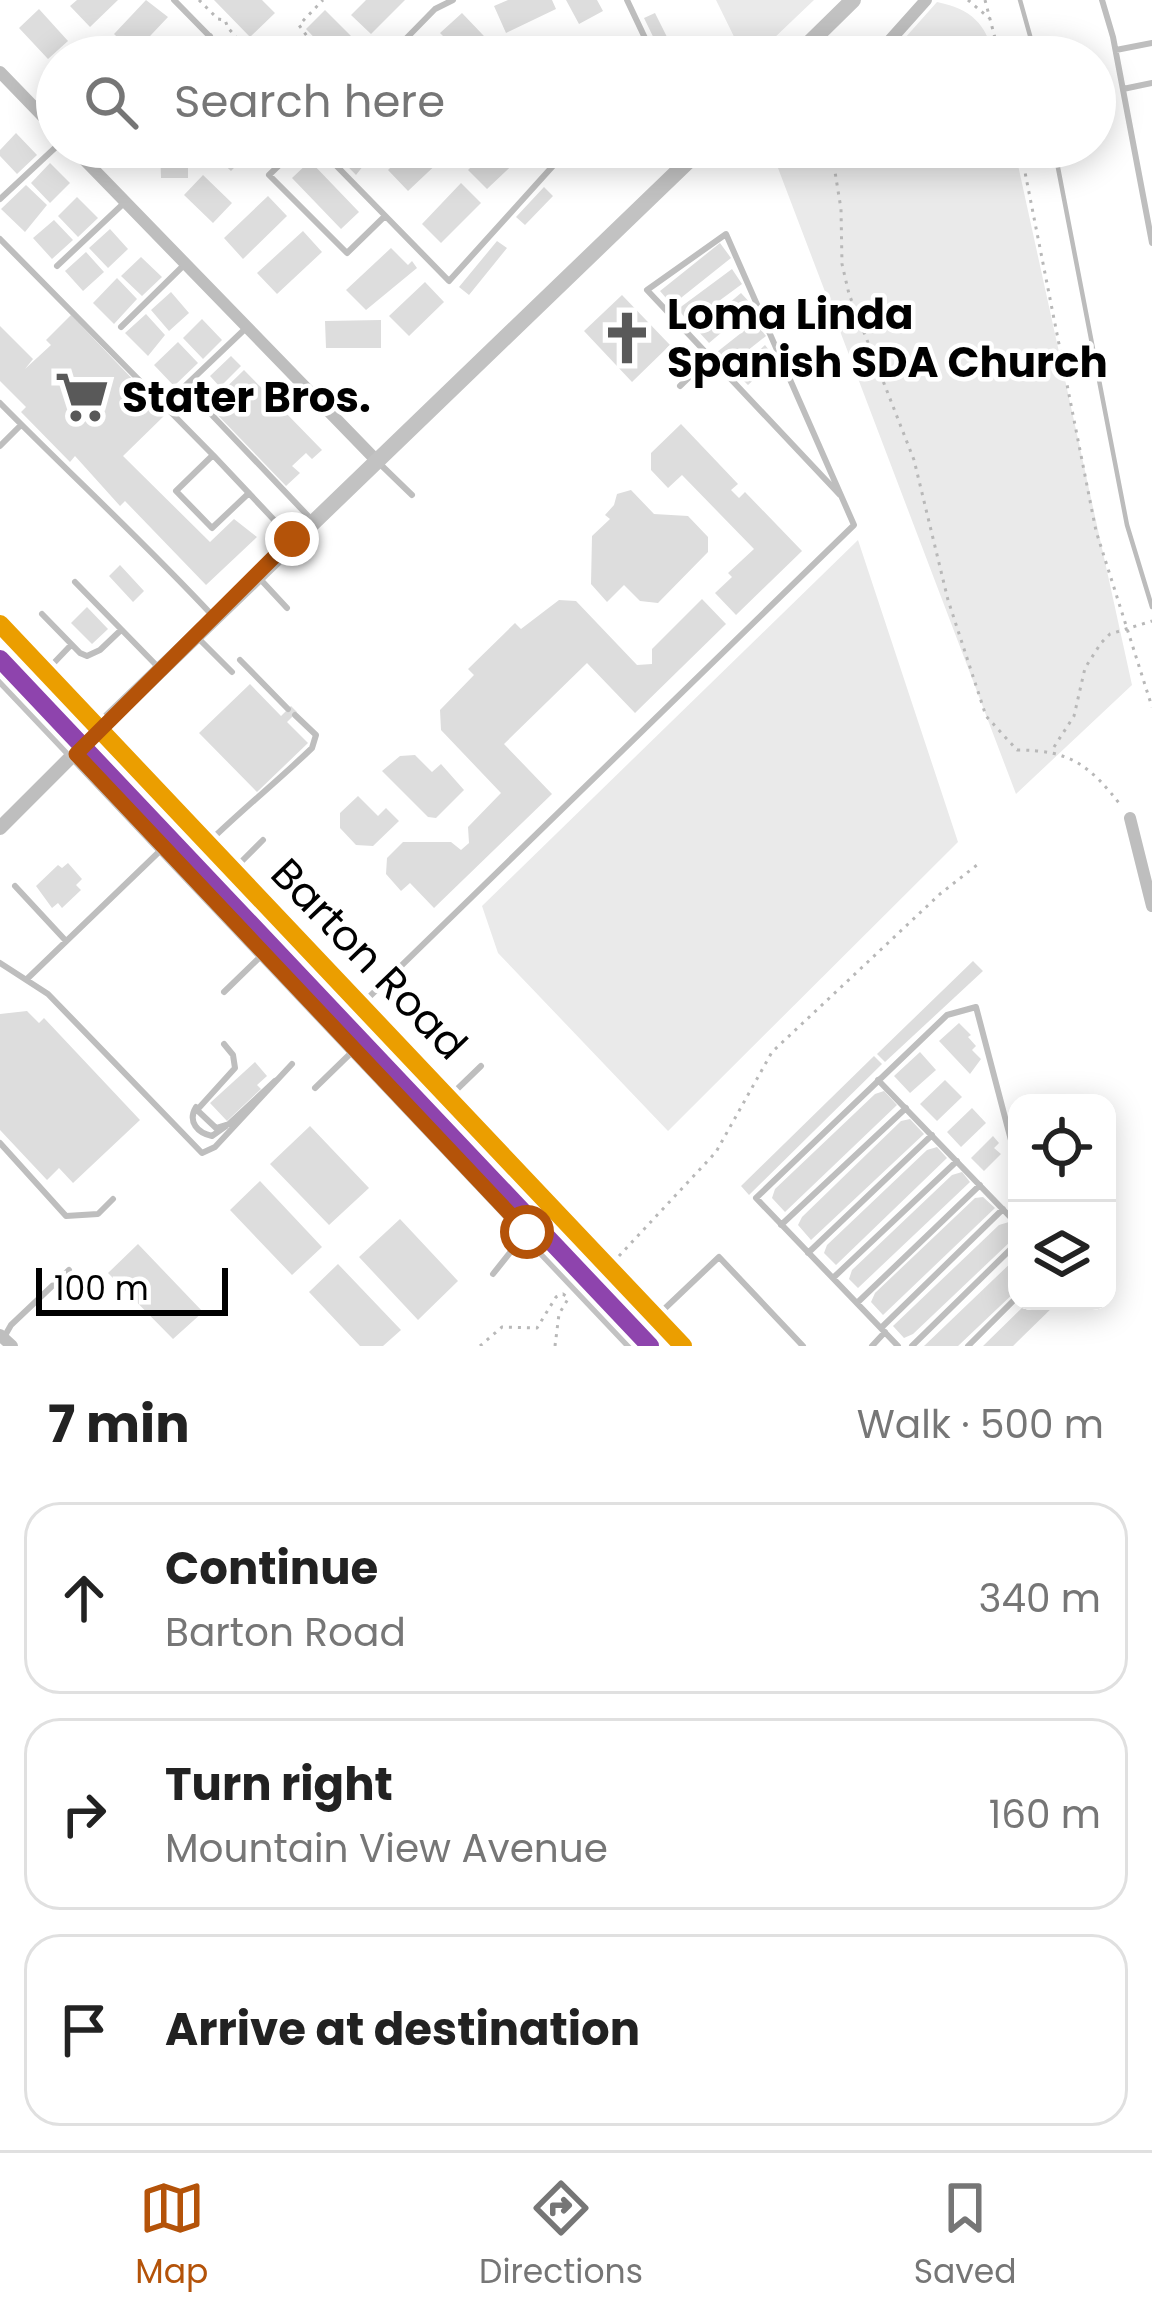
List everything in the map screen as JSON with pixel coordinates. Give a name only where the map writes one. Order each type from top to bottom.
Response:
[{"type":"main road","points":[[817,36],[854,0]]},
{"type":"main road","points":[[100,728],[680,168]]},
{"type":"main road","name":"Barton Road","points":[[0,624],[683,1346]]},
{"type":"main road","name":"Barton Road","points":[[0,675],[527,1232],[574,1293],[635,1346]]},
{"type":"street","points":[[894,36],[926,0]]},
{"type":"street","points":[[1,75],[36,110]]},
{"type":"street","points":[[93,168],[375,459]]},
{"type":"street","points":[[0,828],[100,728]]},
{"type":"street","points":[[1130,818],[1152,906]]},
{"type":"lane","points":[[174,0],[210,36]]},
{"type":"lane","points":[[409,36],[435,9],[453,0]]},
{"type":"lane","points":[[627,0],[643,36]]},
{"type":"lane","points":[[1102,0],[1112,36]]},
{"type":"lane","points":[[1152,43],[1116,50],[1152,244]]},
{"type":"lane","points":[[1123,89],[1152,83]]},
{"type":"lane","points":[[0,199],[36,166]]},
{"type":"lane","points":[[276,168],[269,175],[347,253],[386,216]]},
{"type":"lane","points":[[339,168],[449,281],[551,168]]},
{"type":"lane","points":[[57,266],[126,202]]},
{"type":"lane","points":[[362,1004],[854,526],[726,234],[647,290],[840,495]]},
{"type":"lane","points":[[0,239],[292,539]]},
{"type":"lane","points":[[121,327],[186,264]]},
{"type":"lane","points":[[183,388],[247,327]]},
{"type":"lane","points":[[680,386],[710,357]]},
{"type":"lane","points":[[0,403],[214,616]]},
{"type":"lane","points":[[210,413],[312,520]]},
{"type":"lane","points":[[0,446],[21,425]]},
{"type":"lane","points":[[213,455],[176,491],[188,504],[212,528],[249,493]]},
{"type":"lane","points":[[375,459],[412,495]]},
{"type":"lane","points":[[256,574],[287,608]]},
{"type":"lane","points":[[75,582],[160,669]]},
{"type":"lane","points":[[43,614],[87,656],[122,630]]},
{"type":"lane","points":[[195,635],[232,672]]},
{"type":"lane","points":[[45,671],[71,645]]},
{"type":"lane","points":[[208,842],[312,748],[316,735],[240,660]]},
{"type":"lane","points":[[234,869],[263,840]]},
{"type":"lane","points":[[27,979],[164,847]]},
{"type":"lane","points":[[15,886],[66,941]]},
{"type":"lane","points":[[224,992],[264,953]]},
{"type":"lane","points":[[0,963],[48,994],[202,1153],[214,1147],[292,1064]]},
{"type":"lane","points":[[898,1346],[756,1198],[947,1015],[976,1007],[1008,1129]]},
{"type":"lane","points":[[224,1044],[235,1068],[193,1110],[196,1129],[212,1136],[278,1079]]},
{"type":"lane","points":[[315,1088],[355,1049]]},
{"type":"lane","points":[[450,1096],[481,1066]]},
{"type":"lane","points":[[878,1080],[1008,1214]]},
{"type":"lane","points":[[199,1105],[202,1117],[216,1128],[229,1124]]},
{"type":"lane","points":[[781,1225],[906,1108]]},
{"type":"lane","points":[[808,1253],[932,1136]]},
{"type":"lane","points":[[0,1143],[65,1216],[98,1214],[113,1199]]},
{"type":"lane","points":[[832,1278],[957,1161]]},
{"type":"lane","points":[[857,1303],[980,1185]]},
{"type":"lane","points":[[872,1346],[1003,1209]]},
{"type":"lane","points":[[493,1274],[527,1232]]},
{"type":"lane","points":[[912,1346],[1008,1252]]},
{"type":"lane","points":[[656,1316],[719,1257],[803,1346]]},
{"type":"lane","points":[[4,1340],[11,1325],[69,1270]]},
{"type":"lane","points":[[968,1346],[1008,1307]]},
{"type":"path","points":[[307,36],[299,25],[322,0]]},
{"type":"path","points":[[968,0],[990,19]]},
{"type":"path","points":[[985,0],[994,36]]},
{"type":"path","points":[[202,1],[218,19],[225,20],[234,36]]},
{"type":"path","points":[[835,168],[842,264],[849,294],[914,460],[948,600],[986,716],[1017,750],[1052,750],[1085,766],[1130,818]]},
{"type":"path","points":[[1024,168],[1082,465],[1125,629],[1152,707]]},
{"type":"path","points":[[1052,750],[1074,716],[1085,668],[1101,643],[1110,634],[1152,621]]},
{"type":"path","points":[[612,1268],[622,1250],[716,1152],[772,1052],[977,865]]},
{"type":"path","points":[[480,1346],[502,1327],[537,1328],[556,1297],[574,1293]]},
{"type":"path","points":[[556,1346],[559,1314],[574,1293]]},
{"type":"shaded area","points":[[716,0],[814,0],[776,36],[734,36]]},
{"type":"shaded area","points":[[937,2],[975,19],[987,36],[907,36]]},
{"type":"shaded area","points":[[778,168],[1019,168],[1132,685],[1016,794]]},
{"type":"shaded area","points":[[858,540],[958,842],[668,1131],[498,953],[482,906]]},
{"type":"building","points":[[77,0],[118,0],[90,27],[70,6]]},
{"type":"building","points":[[146,0],[168,17],[150,36],[114,34]]},
{"type":"building","points":[[214,0],[262,0],[275,13],[249,36]]},
{"type":"building","points":[[366,0],[405,0],[371,34],[351,15]]},
{"type":"building","points":[[508,0],[552,0],[556,9],[506,33],[494,6]]},
{"type":"building","points":[[566,0],[597,0],[603,11],[579,24]]},
{"type":"building","points":[[39,9],[63,36],[36,36],[36,46],[19,28]]},
{"type":"building","points":[[325,10],[351,36],[313,36],[306,29]]},
{"type":"building","points":[[462,13],[484,36],[443,36],[440,33]]},
{"type":"building","points":[[655,13],[666,36],[653,36],[644,18]]},
{"type":"building","points":[[16,133],[36,156],[17,174],[0,150]]},
{"type":"building","points":[[45,168],[55,168],[70,183],[50,203],[31,183]]},
{"type":"building","points":[[161,168],[188,168],[188,178],[161,178]]},
{"type":"building","points":[[303,168],[317,168],[359,212],[341,229],[292,178]]},
{"type":"building","points":[[390,168],[432,168],[408,191]]},
{"type":"building","points":[[470,168],[509,168],[487,189]]},
{"type":"building","points":[[203,175],[232,203],[213,223],[184,195]]},
{"type":"building","points":[[461,183],[481,203],[441,243],[422,224]]},
{"type":"building","points":[[26,185],[47,205],[25,232],[1,209]]},
{"type":"building","points":[[544,187],[553,196],[525,225],[516,217]]},
{"type":"building","points":[[268,196],[287,216],[243,259],[224,238]]},
{"type":"building","points":[[77,197],[98,218],[78,237],[58,216]]},
{"type":"building","points":[[54,220],[73,240],[52,259],[33,238]]},
{"type":"building","points":[[110,229],[128,249],[108,268],[89,248]]},
{"type":"building","points":[[303,231],[322,252],[277,294],[257,273]]},
{"type":"building","points":[[497,241],[507,248],[469,295],[459,287]]},
{"type":"building","points":[[720,243],[731,258],[672,305],[660,291]]},
{"type":"building","points":[[391,248],[417,268],[366,310],[346,290]]},
{"type":"building","points":[[86,252],[104,272],[83,291],[65,271]]},
{"type":"building","points":[[141,257],[162,277],[142,296],[121,276]]},
{"type":"building","points":[[732,269],[742,284],[689,323],[678,309]]},
{"type":"building","points":[[117,278],[137,299],[114,324],[93,303]]},
{"type":"building","points":[[425,282],[444,302],[409,336],[389,316]]},
{"type":"building","points":[[171,292],[189,313],[169,331],[151,310]]},
{"type":"building","points":[[741,293],[753,306],[709,343],[697,330]]},
{"type":"building","name":"Loma Linda Spanish SDA Church","points":[[622,295],[670,345],[632,382],[584,331]]},
{"type":"building","points":[[146,314],[165,335],[148,356],[125,333]]},
{"type":"building","name":"Stater Bros.","points":[[71,315],[166,414],[123,456],[210,542],[234,519],[257,537],[206,585],[125,501],[120,506],[75,456],[70,462],[21,412],[26,407],[0,381],[0,326],[33,359],[25,369],[51,345],[46,340]]},
{"type":"building","points":[[202,319],[222,340],[203,359],[183,338]]},
{"type":"building","points":[[381,320],[381,348],[326,348],[325,321]]},
{"type":"building","points":[[755,322],[766,336],[728,366],[717,352]]},
{"type":"building","points":[[178,342],[198,363],[174,386],[154,365]]},
{"type":"building","points":[[765,345],[776,359],[748,385],[735,372]]},
{"type":"building","points":[[231,356],[241,366],[220,387],[210,376]]},
{"type":"building","points":[[244,370],[322,450],[312,459],[306,453],[292,466],[300,473],[286,486],[208,405]]},
{"type":"building","points":[[681,424],[738,484],[731,490],[739,498],[745,492],[802,551],[736,615],[715,593],[754,549],[682,475],[668,488],[651,470],[651,453]]},
{"type":"building","points":[[631,490],[654,514],[688,516],[708,537],[708,552],[658,603],[640,601],[624,585],[607,602],[591,584],[592,536],[610,519],[605,515],[617,494]]},
{"type":"building","points":[[120,565],[144,591],[133,602],[109,576]]},
{"type":"building","points":[[702,599],[726,624],[635,713],[587,663],[504,744],[552,794],[434,908],[410,883],[401,891],[386,874],[387,858],[403,842],[451,842],[461,850],[469,843],[468,827],[501,793],[441,730],[440,710],[474,675],[468,669],[515,623],[521,629],[559,600],[576,601],[637,665],[652,664],[652,649]]},
{"type":"building","points":[[87,607],[108,629],[92,644],[71,623]]},
{"type":"building","points":[[250,684],[281,716],[291,706],[297,712],[287,722],[308,743],[257,792],[199,733]]},
{"type":"building","points":[[415,755],[432,772],[441,764],[464,790],[436,818],[428,817],[382,771],[400,756]]},
{"type":"building","points":[[358,796],[378,816],[386,808],[399,821],[373,846],[356,845],[340,828],[340,813]]},
{"type":"building","points":[[68,863],[82,879],[76,885],[81,890],[62,908],[58,903],[52,908],[36,886],[58,865],[62,868]]},
{"type":"building","points":[[973,961],[983,971],[885,1062],[877,1054]]},
{"type":"building","points":[[27,1011],[39,1023],[44,1018],[140,1120],[73,1183],[59,1168],[47,1180],[0,1130],[0,1014]]},
{"type":"building","points":[[959,1023],[971,1035],[976,1046],[972,1050],[981,1059],[970,1074],[939,1041]]},
{"type":"building","points":[[920,1052],[936,1070],[910,1093],[894,1076]]},
{"type":"building","points":[[874,1056],[882,1064],[749,1195],[741,1186]]},
{"type":"building","points":[[255,1062],[267,1076],[257,1085],[261,1089],[227,1121],[210,1103]]},
{"type":"building","points":[[945,1080],[962,1097],[937,1121],[920,1104]]},
{"type":"building","points":[[884,1091],[897,1105],[785,1212],[772,1198],[775,1189],[875,1094]]},
{"type":"building","points":[[972,1108],[986,1123],[961,1147],[947,1132]]},
{"type":"building","points":[[910,1119],[924,1134],[811,1240],[798,1225],[802,1217],[901,1121]]},
{"type":"building","points":[[310,1126],[369,1188],[329,1225],[270,1164]]},
{"type":"building","points":[[993,1136],[999,1143],[994,1148],[1001,1154],[984,1171],[971,1158]]},
{"type":"building","points":[[937,1147],[947,1158],[836,1265],[824,1253],[827,1245],[927,1150]]},
{"type":"building","points":[[962,1172],[970,1182],[858,1288],[849,1279],[852,1270],[952,1175]]},
{"type":"building","points":[[260,1181],[322,1247],[292,1275],[230,1210]]},
{"type":"building","points":[[983,1197],[995,1208],[883,1315],[871,1302],[875,1293],[975,1198]]},
{"type":"building","points":[[400,1219],[458,1281],[418,1320],[359,1257]]},
{"type":"building","points":[[1008,1222],[1008,1244],[904,1338],[893,1326],[999,1225]]},
{"type":"building","points":[[138,1244],[203,1312],[173,1339],[108,1273]]},
{"type":"building","points":[[338,1264],[401,1330],[383,1346],[360,1346],[309,1292]]},
{"type":"building","points":[[1008,1266],[1008,1299],[958,1346],[924,1346]]},
{"type":"building","points":[[1020,1310],[1050,1310],[1013,1346],[983,1346]]},
{"type":"waterway","points":[[1020,0],[1030,36]]},
{"type":"waterway","points":[[1058,168],[1127,525],[1152,607]]},
{"type":"transit line","points":[[0,624],[683,1346]]},
{"type":"transit line","points":[[0,659],[650,1346]]},
{"type":"place","name":"Loma Linda Spanish SDA Church","points":[[627,338]]},
{"type":"place","name":"Stater Bros.","points":[[82,397]]},
{"type":"route","points":[[292,539],[76,754],[527,1232]]}]
